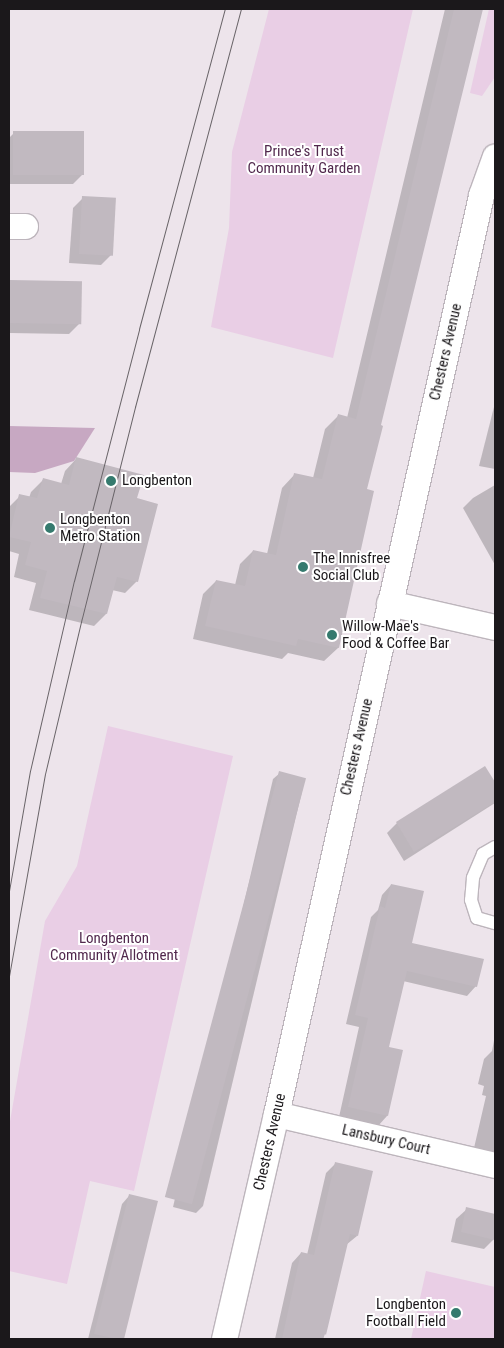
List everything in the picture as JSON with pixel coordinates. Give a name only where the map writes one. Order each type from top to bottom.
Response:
[{"type":"street","name":"Chesters Avenue","points":[[224,1339],[481,195],[495,156]]},
{"type":"street","points":[[389,603],[495,627]]},
{"type":"street","name":"Lansbury Court","points":[[276,1114],[495,1166]]},
{"type":"lane","points":[[495,847],[483,854],[473,878],[471,900],[477,918],[495,923]]},
{"type":"green space","name":"Prince's Trust Community Garden","points":[[269,9],[413,9],[333,358],[211,327],[229,228],[232,152]]},
{"type":"green space","points":[[489,9],[495,9],[495,77],[482,96],[470,93]]},
{"type":"green space","name":"Longbenton Community Allotment","points":[[108,726],[233,756],[134,1191],[90,1181],[67,1284],[9,1271],[9,1127],[45,921],[77,866]]},
{"type":"green space","name":"Longbenton Football Field","points":[[426,1271],[495,1287],[495,1339],[411,1339]]},
{"type":"shaded area","points":[[9,426],[95,428],[74,461],[35,473],[9,472]]},
{"type":"building","points":[[454,9],[483,9],[381,425],[383,426],[367,489],[374,491],[339,648],[298,639],[296,646],[205,626],[216,580],[245,586],[253,550],[276,555],[294,473],[322,479],[338,414],[356,419]]},
{"type":"building","points":[[13,131],[84,131],[84,175],[13,175]]},
{"type":"building","points":[[82,196],[116,198],[113,256],[79,254]]},
{"type":"building","points":[[10,280],[82,281],[81,324],[9,323]]},
{"type":"building","points":[[76,457],[144,475],[137,498],[158,504],[138,582],[117,577],[107,614],[40,598],[47,571],[25,565],[31,542],[9,537],[19,494],[37,498],[43,478],[69,485]]},
{"type":"building","points":[[485,766],[495,782],[495,802],[414,852],[396,822]]},
{"type":"building","points":[[279,771],[306,778],[192,1204],[165,1197]]},
{"type":"building","points":[[391,884],[424,891],[412,943],[484,959],[477,987],[407,971],[389,1047],[403,1050],[388,1116],[348,1107],[368,1018],[355,1015],[380,906],[385,908]]},
{"type":"building","points":[[335,1162],[373,1171],[358,1236],[350,1234],[326,1335],[323,1339],[282,1339],[301,1252],[314,1255]]},
{"type":"building","points":[[129,1194],[158,1201],[124,1339],[117,1339],[94,1334]]},
{"type":"building","points":[[466,1207],[495,1214],[495,1240],[461,1232]]},
{"type":"tram line","points":[[9,891],[30,771],[74,581],[225,9]]},
{"type":"tram line","points":[[9,976],[45,774],[82,618],[135,407],[241,9]]},
{"type":"place","name":"Longbenton","points":[[111,481]]},
{"type":"place","name":"Longbenton Metro Station","points":[[50,528]]},
{"type":"place","name":"The Innisfree Social Club","points":[[303,567]]},
{"type":"place","name":"Willow-Mae's Food & Coffee Bar","points":[[332,635]]},
{"type":"place","name":"Longbenton Football Field","points":[[456,1313]]}]
